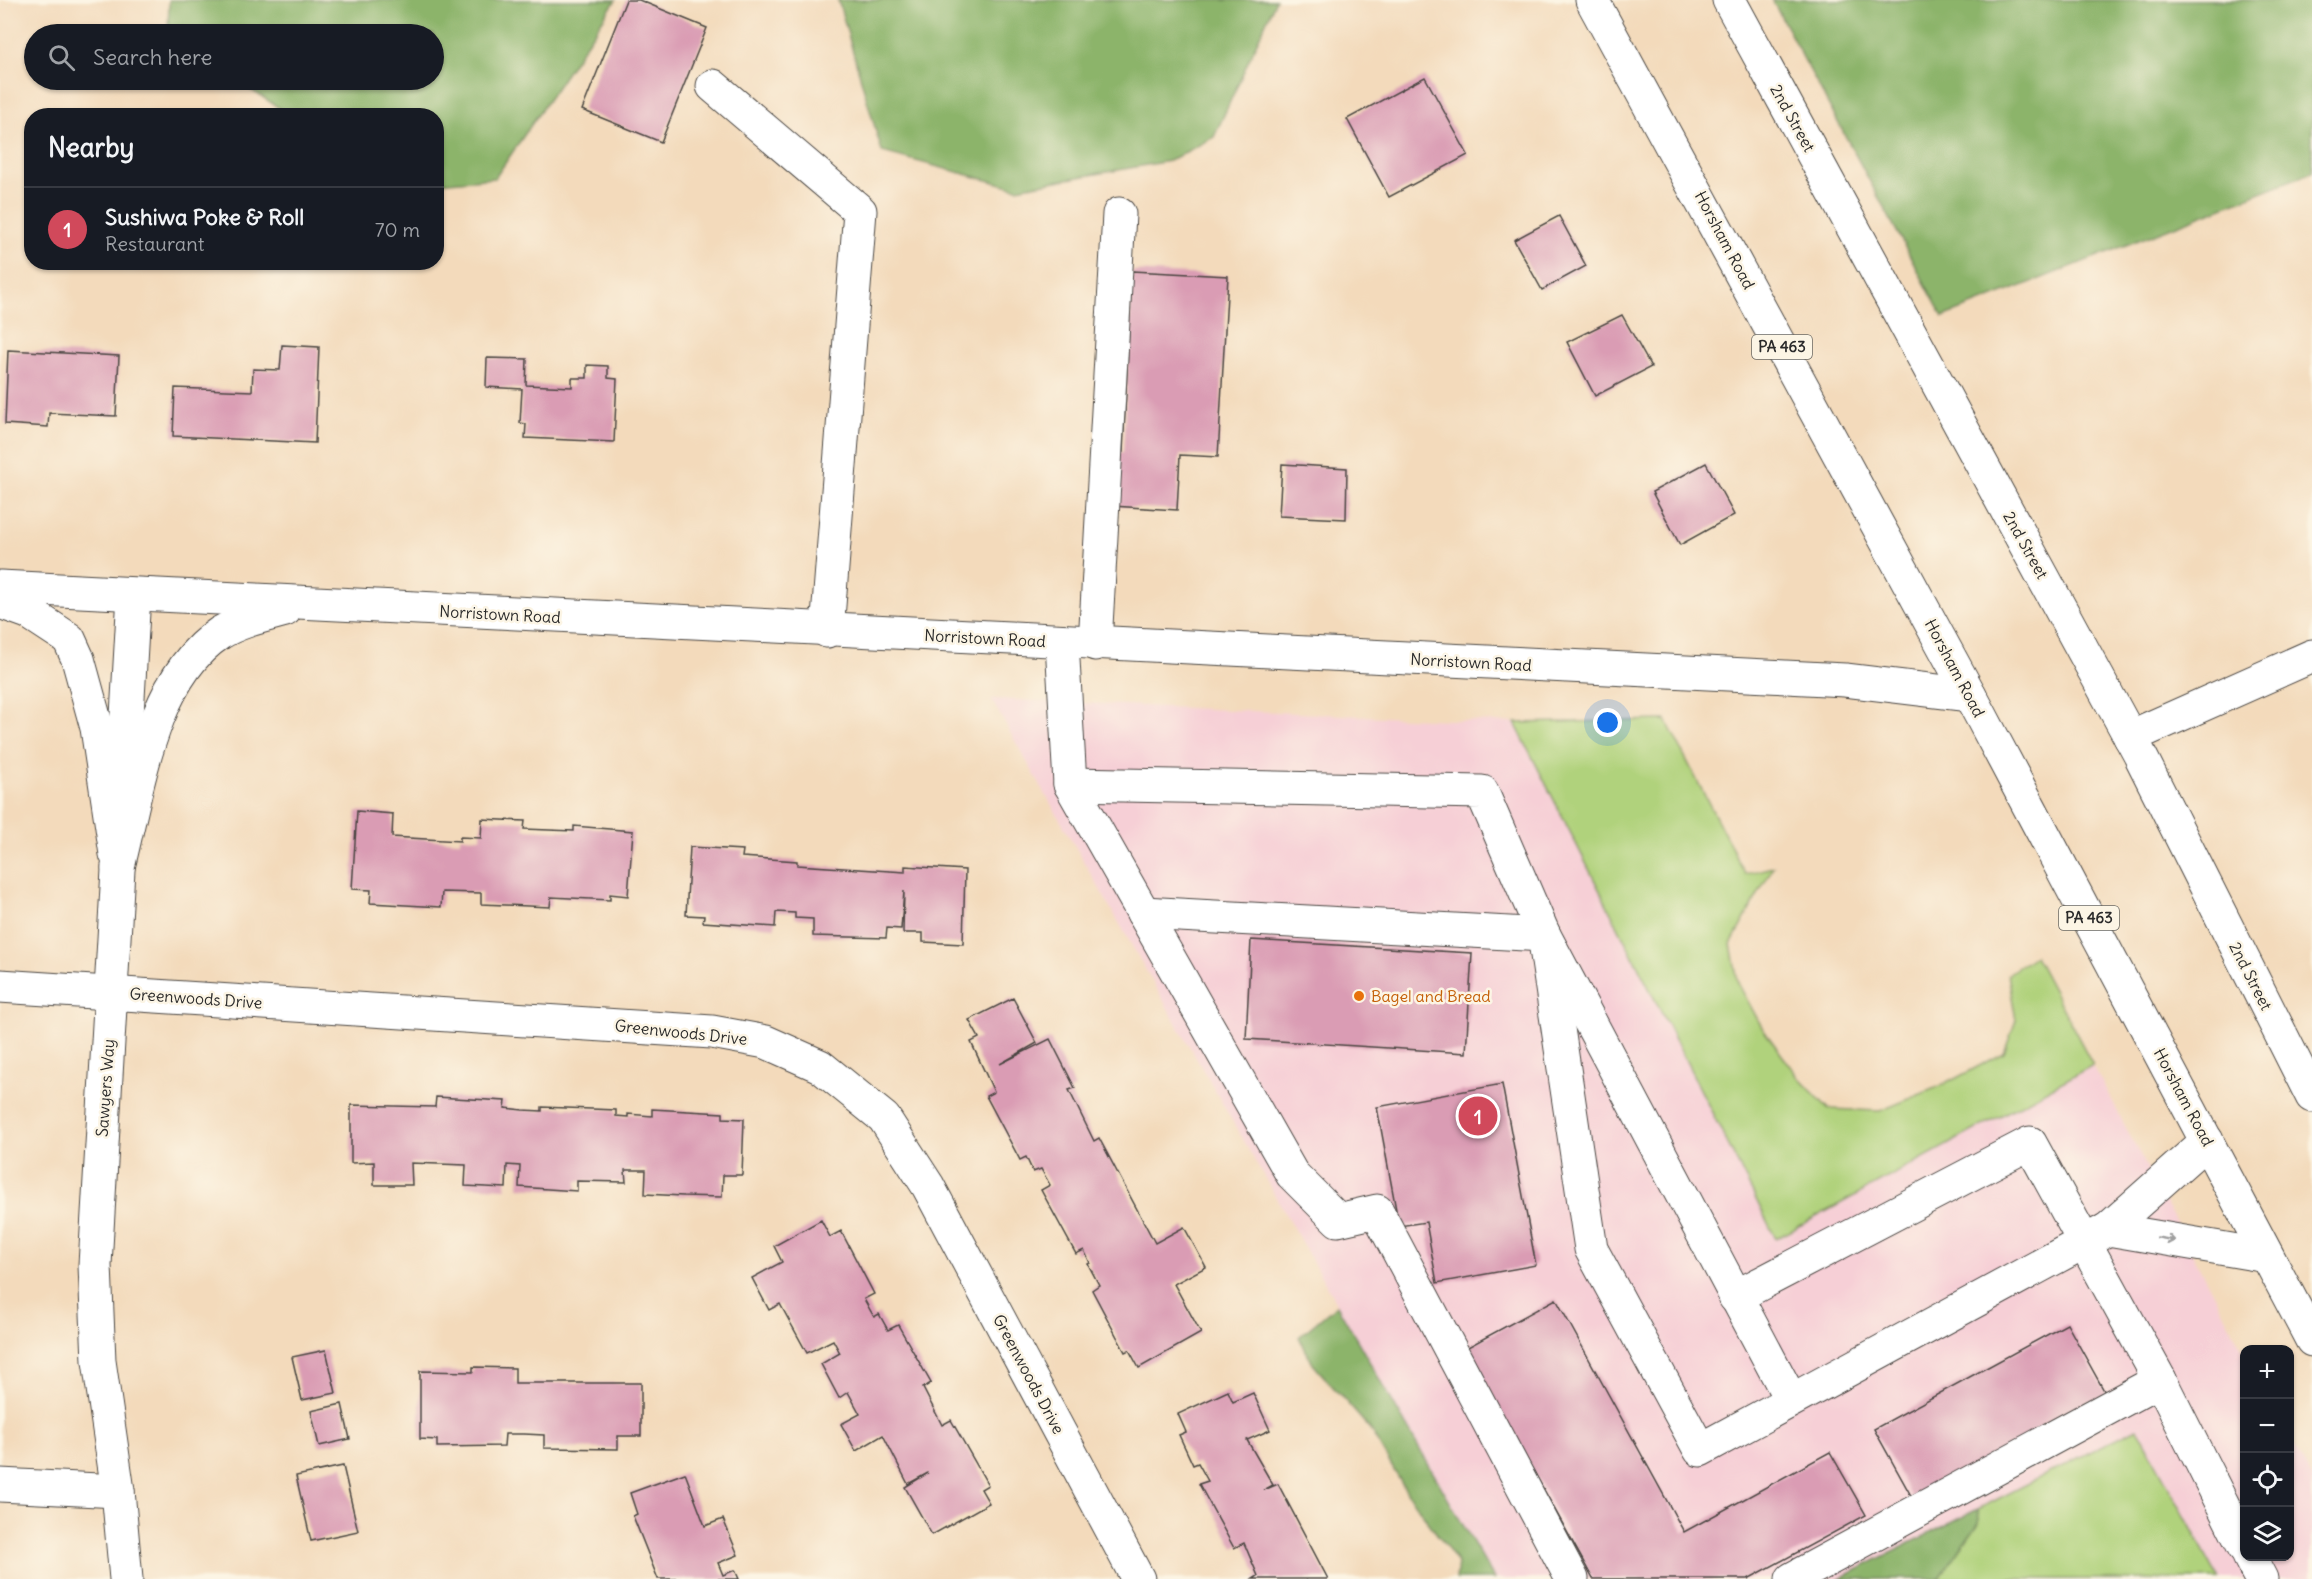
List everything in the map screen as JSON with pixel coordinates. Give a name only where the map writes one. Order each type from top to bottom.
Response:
[{"type":"main road","name":"Horsham Road","points":[[1592,0],[1970,695],[2312,1340]]},
{"type":"main road","name":"2nd Street","points":[[1729,0],[2130,737],[2312,1096]]},
{"type":"main road","points":[[713,86],[861,211],[827,630]]},
{"type":"main road","points":[[1095,644],[1119,214]]},
{"type":"main road","name":"Norristown Road","points":[[0,587],[1095,644],[1845,680],[1970,695]]},
{"type":"main road","name":"Sawyers Way","points":[[126,1579],[118,1491],[99,1361],[94,1265],[134,595]]},
{"type":"main road","points":[[0,602],[28,612],[69,639],[78,659],[97,728],[118,867]]},
{"type":"main road","points":[[118,867],[156,722],[198,652],[221,633],[254,618],[313,604]]},
{"type":"main road","points":[[1062,642],[1070,784],[1292,1174],[1338,1220],[1377,1211],[1572,1579]]},
{"type":"main road","points":[[2130,737],[2312,656]]},
{"type":"main road","points":[[1070,784],[1482,792],[1544,935],[1791,1400]]},
{"type":"main road","points":[[1143,913],[1544,935]]},
{"type":"main road","points":[[1544,935],[1592,1250],[1700,1450],[2097,1235],[2207,1141]]},
{"type":"main road","name":"Greenwoods Drive","points":[[0,986],[712,1032],[766,1042],[820,1066],[884,1118],[928,1186],[1138,1579]]},
{"type":"main road","points":[[1735,1297],[2030,1143],[2097,1235],[2160,1380],[2240,1539]]},
{"type":"main road","points":[[2097,1235],[2267,1256]]},
{"type":"main road","points":[[1792,1579],[2160,1380]]},
{"type":"main road","points":[[0,1485],[118,1491]]},
{"type":"main road","points":[[2251,1561],[2261,1579]]},
{"type":"shaded area","points":[[991,699],[1515,723],[1776,1239],[2093,1065],[2240,1345],[2240,1561],[2294,1561],[2294,1445],[2312,1479],[2312,1579],[2219,1579],[2137,1428],[1839,1579],[1494,1579]]},
{"type":"green space","points":[[169,0],[616,0],[495,178],[444,182],[444,108],[279,108],[251,90],[444,90],[444,24],[168,24]]},
{"type":"green space","points":[[838,0],[1276,0],[1214,137],[1169,161],[1017,188],[882,152]]},
{"type":"green space","points":[[1772,0],[2312,0],[2312,172],[1943,317]]},
{"type":"green space","points":[[1666,720],[1745,874],[1773,867],[1731,944],[1738,983],[1763,1029],[1798,1077],[1829,1109],[1880,1111],[1945,1084],[2004,1053],[2016,1020],[2008,974],[2035,956],[2093,1065],[1776,1239],[1515,723]]},
{"type":"green space","points":[[1337,1305],[1494,1579],[1456,1579],[1458,1563],[1408,1494],[1370,1429],[1313,1364],[1299,1337]]},
{"type":"green space","points":[[2137,1428],[2219,1579],[1939,1579],[1979,1522],[1978,1509]]},
{"type":"green space","points":[[1978,1509],[1979,1522],[1939,1579],[1839,1579]]},
{"type":"building","points":[[626,0],[639,0],[707,28],[661,142],[582,110]]},
{"type":"building","points":[[1425,77],[1468,155],[1389,197],[1347,119]]},
{"type":"building","points":[[1559,216],[1586,266],[1542,290],[1514,240]]},
{"type":"building","points":[[1132,271],[1228,276],[1218,457],[1180,455],[1177,510],[1112,506],[1115,452],[1123,452]]},
{"type":"building","points":[[1622,315],[1651,367],[1595,396],[1567,342]]},
{"type":"building","points":[[282,345],[319,347],[315,443],[173,436],[175,388],[252,391],[253,369],[280,370]]},
{"type":"building","points":[[8,350],[119,356],[116,416],[49,413],[48,427],[5,424]]},
{"type":"building","points":[[487,358],[527,359],[526,385],[572,387],[572,378],[587,378],[587,365],[608,366],[608,378],[617,379],[614,442],[525,438],[526,424],[520,423],[522,389],[486,387]]},
{"type":"building","points":[[1706,463],[1734,515],[1680,545],[1652,492]]},
{"type":"building","points":[[1282,464],[1347,468],[1346,519],[1279,516]]},
{"type":"building","points":[[357,811],[393,814],[392,837],[460,841],[460,837],[481,838],[482,819],[525,821],[524,829],[574,831],[574,826],[633,831],[628,896],[610,894],[610,900],[551,897],[550,907],[481,904],[481,893],[442,892],[441,907],[370,903],[371,890],[352,889]]},
{"type":"building","points":[[690,847],[743,850],[742,857],[797,861],[797,865],[905,872],[905,866],[965,870],[963,944],[923,942],[923,933],[903,933],[904,891],[901,929],[887,928],[886,938],[813,936],[813,919],[795,918],[795,913],[776,912],[775,927],[703,922],[704,916],[686,915]]},
{"type":"building","name":"Bagel and Bread","points":[[1251,940],[1472,953],[1466,1053],[1246,1039]]},
{"type":"building","points":[[1013,998],[1037,1043],[1000,1064],[1050,1039],[1075,1088],[1069,1090],[1094,1141],[1099,1138],[1155,1243],[1184,1227],[1206,1267],[1174,1284],[1201,1333],[1139,1368],[1129,1350],[1125,1352],[1092,1290],[1099,1285],[1088,1264],[1090,1263],[1084,1250],[1076,1254],[1041,1190],[1050,1185],[1041,1169],[1033,1172],[1026,1157],[1020,1160],[986,1096],[994,1092],[971,1042],[979,1038],[969,1020]]},
{"type":"building","points":[[1502,1084],[1536,1265],[1437,1283],[1426,1222],[1399,1226],[1377,1107]]},
{"type":"building","points":[[436,1097],[506,1101],[505,1108],[523,1110],[542,1111],[542,1107],[616,1110],[616,1116],[628,1117],[628,1114],[652,1116],[652,1109],[723,1113],[723,1118],[744,1119],[742,1175],[723,1175],[722,1197],[645,1194],[646,1170],[625,1170],[626,1182],[577,1181],[577,1191],[519,1187],[520,1166],[507,1165],[506,1188],[465,1186],[466,1165],[411,1163],[412,1185],[374,1185],[374,1162],[351,1163],[351,1105],[435,1107]]},
{"type":"building","points":[[821,1220],[830,1237],[841,1231],[874,1294],[864,1299],[874,1317],[879,1314],[888,1330],[898,1325],[931,1383],[923,1388],[942,1425],[951,1420],[988,1485],[981,1489],[989,1503],[932,1535],[905,1487],[928,1473],[908,1484],[883,1435],[856,1451],[841,1424],[860,1414],[848,1392],[839,1398],[821,1364],[840,1353],[833,1340],[807,1353],[780,1304],[769,1310],[752,1278],[782,1262],[774,1246]]},
{"type":"building","points":[[1556,1299],[1684,1532],[1830,1452],[1866,1515],[1748,1579],[1593,1579],[1466,1348]]},
{"type":"building","points":[[2067,1324],[2107,1396],[1914,1501],[1874,1429]]},
{"type":"building","points":[[326,1350],[336,1393],[302,1400],[292,1357]]},
{"type":"building","points":[[473,1367],[515,1368],[515,1383],[641,1383],[641,1436],[618,1436],[618,1449],[544,1448],[544,1435],[505,1434],[504,1446],[437,1447],[437,1440],[420,1439],[420,1371],[473,1372]]},
{"type":"building","points":[[1228,1391],[1233,1402],[1253,1393],[1270,1430],[1247,1440],[1273,1485],[1264,1490],[1278,1484],[1328,1579],[1253,1579],[1258,1576],[1244,1543],[1234,1548],[1199,1484],[1208,1481],[1198,1463],[1193,1465],[1179,1435],[1186,1432],[1178,1414]]},
{"type":"building","points":[[342,1404],[350,1439],[319,1446],[311,1411]]},
{"type":"building","points":[[343,1466],[358,1531],[311,1541],[296,1476]]},
{"type":"building","points":[[685,1473],[705,1526],[723,1519],[738,1555],[718,1563],[723,1575],[735,1570],[739,1579],[658,1579],[633,1516],[637,1514],[630,1493]]},
{"type":"place","name":"Bagel and Bread","points":[[1359,996]]},
{"type":"place","name":"Sushiwa Poke & Roll","points":[[1478,1116]]}]
